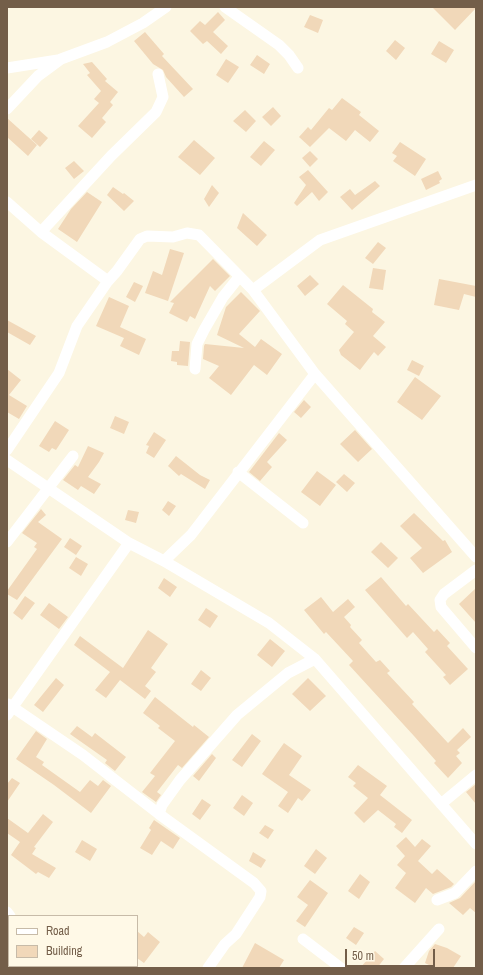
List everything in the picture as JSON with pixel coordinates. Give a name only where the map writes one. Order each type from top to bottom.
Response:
[{"type":"street","points":[[7,58],[11,67],[61,59],[107,42],[143,23],[166,7]]},
{"type":"street","points":[[225,7],[279,45],[289,54],[298,68]]},
{"type":"street","points":[[7,109],[38,76],[61,59]]},
{"type":"street","points":[[41,232],[111,156],[156,112],[162,97],[158,74]]},
{"type":"street","points":[[253,290],[320,240],[476,185]]},
{"type":"street","points":[[7,202],[41,232],[108,281]]},
{"type":"street","points":[[7,450],[59,373],[77,326],[108,281],[118,271],[140,240],[147,236],[173,237],[187,233],[199,236],[253,290],[315,374],[476,557]]},
{"type":"street","points":[[195,370],[197,344],[222,297],[239,277]]},
{"type":"street","points":[[164,561],[191,535],[238,472],[315,374]]},
{"type":"street","points":[[7,542],[73,456]]},
{"type":"street","points":[[7,460],[129,544],[164,561],[269,623],[315,659],[476,844]]},
{"type":"street","points":[[238,472],[303,523]]},
{"type":"street","points":[[129,544],[9,708],[83,755],[159,814],[254,883],[261,891],[260,897],[236,934],[225,944],[208,968]]},
{"type":"street","points":[[476,570],[444,594],[440,600],[441,607],[476,648]]},
{"type":"street","points":[[159,814],[162,805],[180,780],[237,715],[288,673],[315,659]]},
{"type":"street","points":[[441,804],[476,775]]},
{"type":"street","points":[[437,900],[455,893],[476,871]]},
{"type":"street","points":[[404,968],[439,929]]},
{"type":"street","points":[[303,939],[341,968]]},
{"type":"building","points":[[432,7],[476,7],[476,8],[455,30]]},
{"type":"building","points":[[218,12],[225,20],[213,32],[228,46],[221,54],[207,41],[203,44],[190,31],[200,21],[205,25]]},
{"type":"building","points":[[310,15],[323,20],[318,33],[304,27]]},
{"type":"building","points":[[145,32],[164,54],[162,56],[193,89],[184,97],[166,77],[163,70],[153,64],[134,41]]},
{"type":"building","points":[[395,40],[405,48],[396,60],[386,51]]},
{"type":"building","points":[[439,41],[454,50],[446,63],[431,54]]},
{"type":"building","points":[[257,55],[270,64],[264,74],[250,65]]},
{"type":"building","points":[[226,59],[239,67],[228,83],[216,75]]},
{"type":"building","points":[[92,62],[107,79],[105,81],[118,92],[110,102],[113,105],[102,118],[106,122],[92,138],[78,126],[99,103],[94,99],[101,91],[87,75],[90,73],[83,64]]},
{"type":"building","points":[[342,98],[361,112],[359,115],[379,131],[370,142],[355,130],[346,141],[329,128],[310,147],[299,137],[308,127],[311,130],[329,108],[332,110]]},
{"type":"building","points":[[273,107],[281,116],[271,126],[262,117]]},
{"type":"building","points":[[245,110],[256,121],[246,132],[233,121]]},
{"type":"building","points":[[7,118],[37,145],[28,156],[7,137]]},
{"type":"building","points":[[39,130],[48,138],[40,147],[31,139]]},
{"type":"building","points":[[194,140],[215,158],[200,175],[178,157]]},
{"type":"building","points":[[264,141],[275,150],[261,166],[250,157]]},
{"type":"building","points":[[400,142],[426,159],[415,176],[393,161],[397,156],[392,153]]},
{"type":"building","points":[[310,151],[318,159],[310,167],[302,158]]},
{"type":"building","points":[[74,161],[84,171],[74,179],[65,168]]},
{"type":"building","points":[[308,170],[328,192],[319,201],[312,192],[297,206],[294,203],[306,185],[299,177]]},
{"type":"building","points":[[438,171],[442,179],[439,181],[440,183],[426,190],[421,179]]},
{"type":"building","points":[[375,181],[380,186],[352,210],[340,197],[350,189],[355,195]]},
{"type":"building","points":[[212,185],[219,193],[209,207],[204,199]]},
{"type":"building","points":[[113,187],[134,201],[124,211],[107,195]]},
{"type":"building","points":[[87,192],[102,202],[77,242],[58,229],[71,209]]},
{"type":"building","points":[[243,213],[267,235],[257,246],[237,228]]},
{"type":"building","points":[[378,242],[386,248],[373,264],[365,258]]},
{"type":"building","points":[[170,249],[184,253],[168,301],[145,293],[153,271],[162,275]]},
{"type":"building","points":[[213,259],[230,276],[215,291],[210,286],[195,319],[190,316],[187,322],[169,313],[174,303],[170,302]]},
{"type":"building","points":[[373,268],[386,270],[383,290],[369,288]]},
{"type":"building","points":[[310,275],[319,284],[305,296],[297,286]]},
{"type":"building","points":[[439,279],[476,286],[476,297],[464,294],[459,310],[434,305]]},
{"type":"building","points":[[134,282],[143,286],[135,302],[126,297]]},
{"type":"building","points":[[343,285],[373,309],[372,312],[385,322],[373,336],[386,347],[378,356],[374,352],[360,370],[341,355],[339,350],[354,332],[345,324],[347,321],[327,304]]},
{"type":"building","points":[[241,292],[260,311],[239,334],[255,347],[261,339],[282,354],[267,375],[254,365],[231,395],[209,378],[219,366],[203,359],[204,346],[205,344],[244,348],[217,335],[226,307]]},
{"type":"building","points":[[109,297],[129,306],[120,327],[146,339],[139,355],[120,346],[124,338],[96,326]]},
{"type":"building","points":[[7,320],[36,336],[30,345],[7,332]]},
{"type":"building","points":[[180,341],[190,342],[188,366],[177,365],[177,362],[171,361],[172,351],[179,351]]},
{"type":"building","points":[[412,360],[424,366],[419,376],[407,370]]},
{"type":"building","points":[[7,369],[21,380],[9,395],[27,406],[19,419],[7,412]]},
{"type":"building","points":[[415,377],[441,396],[422,420],[397,402]]},
{"type":"building","points":[[304,400],[311,407],[301,418],[294,412]]},
{"type":"building","points":[[115,416],[129,422],[124,434],[110,428]]},
{"type":"building","points":[[55,421],[69,430],[56,450],[52,448],[49,452],[39,446]]},
{"type":"building","points":[[355,430],[372,449],[358,462],[340,444]]},
{"type":"building","points":[[154,432],[166,440],[154,458],[146,453],[149,446],[146,445]]},
{"type":"building","points":[[279,433],[287,440],[267,462],[272,467],[260,481],[249,472]]},
{"type":"building","points":[[88,446],[104,453],[88,477],[101,484],[94,494],[81,486],[78,490],[63,480],[75,465],[78,467]]},
{"type":"building","points":[[176,456],[200,475],[210,480],[205,489],[181,474],[179,476],[168,466]]},
{"type":"building","points":[[317,471],[336,485],[320,506],[301,492]]},
{"type":"building","points":[[344,474],[355,483],[347,492],[336,482]]},
{"type":"building","points":[[168,501],[176,506],[169,516],[162,510]]},
{"type":"building","points":[[41,509],[46,515],[38,522],[62,539],[17,600],[7,594],[7,591],[37,549],[34,547],[37,543],[22,533]]},
{"type":"building","points":[[128,510],[139,512],[136,523],[125,520]]},
{"type":"building","points":[[414,513],[443,541],[445,540],[452,552],[423,573],[410,558],[422,548],[400,526]]},
{"type":"building","points":[[70,538],[82,546],[76,555],[64,547]]},
{"type":"building","points":[[381,542],[398,558],[388,568],[371,552]]},
{"type":"building","points":[[76,557],[88,564],[81,576],[69,568]]},
{"type":"building","points":[[381,577],[406,606],[408,604],[434,632],[437,629],[450,643],[447,646],[468,669],[450,685],[443,677],[446,675],[425,652],[428,649],[413,632],[407,638],[365,590]]},
{"type":"building","points":[[164,578],[177,587],[170,597],[158,588]]},
{"type":"building","points":[[476,588],[476,623],[459,604]]},
{"type":"building","points":[[25,596],[35,603],[22,620],[13,613]]},
{"type":"building","points":[[321,597],[333,612],[348,599],[355,607],[344,617],[351,625],[350,627],[362,640],[359,643],[376,662],[380,660],[390,671],[387,673],[414,702],[412,704],[448,743],[463,728],[471,737],[457,750],[460,753],[456,756],[462,763],[448,778],[434,763],[436,761],[349,665],[353,661],[326,632],[324,634],[304,610]]},
{"type":"building","points":[[49,603],[68,617],[59,629],[40,615]]},
{"type":"building","points":[[206,608],[218,616],[210,628],[198,620]]},
{"type":"building","points":[[148,630],[168,644],[151,668],[156,672],[145,686],[151,691],[145,699],[120,680],[106,698],[95,690],[110,672],[74,645],[80,636],[123,668]]},
{"type":"building","points":[[270,639],[285,651],[272,667],[257,655]]},
{"type":"building","points":[[201,670],[211,678],[201,691],[191,684]]},
{"type":"building","points":[[56,678],[64,685],[43,712],[34,705]]},
{"type":"building","points":[[308,678],[326,696],[310,711],[292,694]]},
{"type":"building","points":[[155,697],[193,727],[194,725],[209,737],[182,768],[178,765],[157,792],[161,795],[156,802],[142,792],[155,776],[150,773],[175,741],[158,728],[160,726],[143,713]]},
{"type":"building","points":[[77,726],[92,737],[95,733],[126,757],[115,771],[105,763],[107,760],[70,734]]},
{"type":"building","points":[[36,731],[47,739],[36,757],[44,762],[42,765],[80,792],[90,780],[98,786],[103,780],[111,786],[91,813],[16,759]]},
{"type":"building","points":[[252,734],[261,741],[242,767],[232,760]]},
{"type":"building","points":[[284,743],[302,756],[289,775],[311,790],[302,801],[298,798],[288,813],[278,806],[288,792],[262,774]]},
{"type":"building","points":[[212,754],[216,758],[199,781],[193,776]]},
{"type":"building","points":[[358,765],[387,786],[380,795],[412,820],[402,833],[394,827],[396,824],[378,810],[364,823],[354,813],[368,798],[353,786],[356,783],[348,777]]},
{"type":"building","points":[[12,778],[20,783],[7,802],[7,784]]},
{"type":"building","points":[[476,784],[476,804],[466,792]]},
{"type":"building","points":[[242,795],[253,803],[244,816],[233,808]]},
{"type":"building","points":[[202,799],[211,805],[200,820],[192,814]]},
{"type":"building","points":[[43,814],[53,822],[34,847],[36,848],[32,854],[56,868],[49,878],[38,872],[36,874],[11,855],[20,842],[7,833],[7,818],[28,833]]},
{"type":"building","points":[[154,820],[180,838],[173,849],[161,841],[152,855],[140,848],[151,830],[149,828]]},
{"type":"building","points":[[265,825],[274,830],[268,839],[259,833]]},
{"type":"building","points":[[406,837],[415,847],[422,839],[431,846],[418,861],[432,874],[437,869],[454,884],[451,887],[433,894],[426,888],[415,903],[395,888],[406,873],[397,865],[405,856],[396,846]]},
{"type":"building","points":[[82,840],[97,849],[90,861],[75,852]]},
{"type":"building","points":[[316,849],[327,858],[315,874],[304,866]]},
{"type":"building","points":[[253,852],[266,860],[261,868],[249,861]]},
{"type":"building","points":[[360,874],[370,882],[359,899],[348,891]]},
{"type":"building","points":[[310,880],[328,893],[305,927],[296,921],[308,905],[297,897]]},
{"type":"building","points":[[476,881],[476,913],[470,908],[463,915],[449,903],[460,898]]},
{"type":"building","points":[[354,927],[364,933],[356,945],[346,938]]},
{"type":"building","points":[[138,932],[144,937],[148,932],[160,942],[144,963],[138,959]]},
{"type":"building","points":[[255,943],[284,960],[279,968],[242,968]]},
{"type":"building","points":[[435,944],[447,948],[461,956],[453,968],[435,968],[425,963],[429,951]]},
{"type":"building","points":[[375,951],[384,959],[377,968],[360,968]]}]
